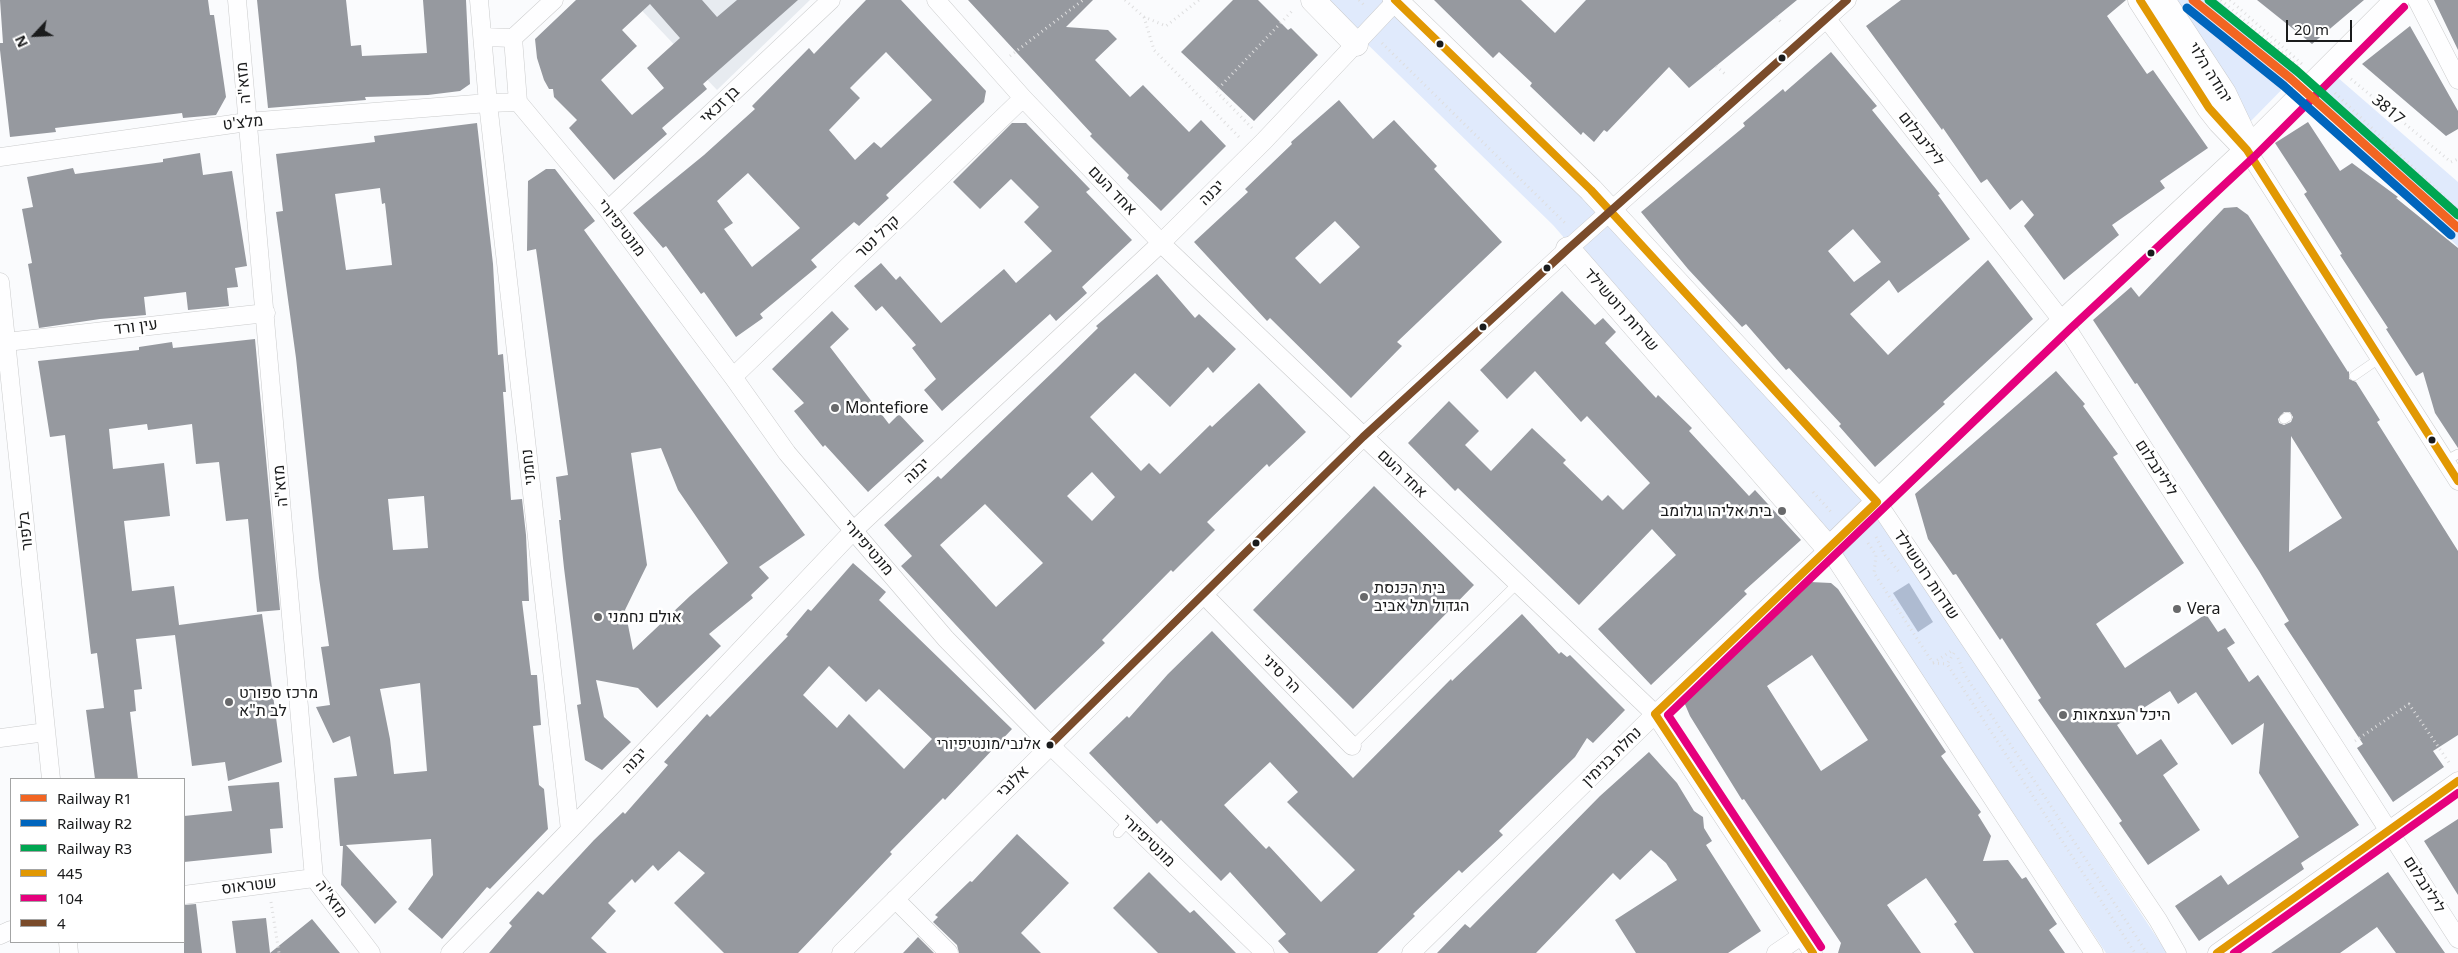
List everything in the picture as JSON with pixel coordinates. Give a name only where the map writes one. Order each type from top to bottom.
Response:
[{"type":"street","name":"מזא\"ה","points":[[237,0],[266,312],[314,878],[371,953]]},
{"type":"street","points":[[479,0],[483,38],[513,38],[554,0]]},
{"type":"street","name":"בן זכאי","points":[[608,210],[831,0]]},
{"type":"street","name":"אחד העם","points":[[936,0],[1023,98],[1161,243],[1655,714],[1813,953]]},
{"type":"street","name":"יבנה","points":[[450,953],[570,830],[853,531],[1161,243],[1259,147],[1396,0]]},
{"type":"street","name":"שדרות רוטשילד","points":[[1396,0],[1610,211],[1872,494],[1872,508],[2158,920],[2177,953]]},
{"type":"street","name":"אלנבי","points":[[840,953],[1363,437],[1610,211],[1847,0]]},
{"type":"street","name":"יהודה הלוי","points":[[2140,0],[2209,108],[2247,150],[2380,358],[2452,458],[2458,481]]},
{"type":"street","name":"יהודה הלוי","points":[[2163,0],[2224,93],[2242,131],[2247,150]]},
{"type":"street","name":"נחלת בנימין","points":[[1411,953],[1655,714],[1872,508],[2063,322],[2247,150],[2397,0]]},
{"type":"street","points":[[2417,0],[2458,80]]},
{"type":"street","points":[[1304,4],[1362,38]]},
{"type":"street","name":"לילינבלום","points":[[1826,18],[1849,45],[2063,322],[2390,830],[2458,939]]},
{"type":"street","name":"נחמני","points":[[483,38],[488,103],[570,830]]},
{"type":"street","points":[[513,38],[518,102]]},
{"type":"street","name":"קרל נטר","points":[[733,376],[1023,98]]},
{"type":"street","name":"מלצ'ט","points":[[0,157],[247,122],[518,102]]},
{"type":"street","name":"מונטיפיורי","points":[[518,102],[608,210],[733,376],[787,453],[946,639],[1050,745],[1123,827],[1265,953]]},
{"type":"street","name":"שדרות רוטשילד","points":[[1568,249],[1829,549],[2094,953]]},
{"type":"street","name":"בלפור","points":[[0,282],[51,778]]},
{"type":"street","name":"עין ורד","points":[[6,342],[266,312]]},
{"type":"street","name":"הר סיני","points":[[1211,602],[1352,746]]},
{"type":"street","points":[[0,738],[46,732]]},
{"type":"street","points":[[2217,953],[2458,781]]},
{"type":"street","name":"שטראוס","points":[[185,895],[314,878]]},
{"type":"street","points":[[895,899],[949,953]]},
{"type":"street","points":[[1776,953],[1802,936]]},
{"type":"lane","points":[[2354,376],[2380,358]]},
{"type":"lane","points":[[1352,746],[1517,584]]},
{"type":"path","points":[[995,67],[1083,0]]},
{"type":"path","points":[[1125,0],[1144,17],[1166,26],[1199,0]]},
{"type":"path","points":[[2221,0],[2318,81],[2458,217]]},
{"type":"path","points":[[2230,0],[2458,210]]},
{"type":"path","points":[[1259,147],[1216,91],[1304,4]]},
{"type":"path","points":[[1144,17],[1154,50],[1259,147]]},
{"type":"path","points":[[1776,17],[1782,24]]},
{"type":"path","points":[[1362,38],[1566,224]]},
{"type":"path","points":[[1716,66],[1725,74]]},
{"type":"path","name":"3817","points":[[2318,81],[2335,75],[2346,75],[2451,162],[2458,159]]},
{"type":"path","points":[[1872,508],[1877,542],[1896,572],[1904,575]]},
{"type":"path","points":[[1868,543],[1876,555],[1874,573],[1933,663]]},
{"type":"path","points":[[1933,663],[1957,648]]},
{"type":"path","points":[[1947,664],[1957,648]]},
{"type":"path","points":[[1957,648],[1958,662],[1965,675],[2147,953]]},
{"type":"path","points":[[1933,663],[1947,664]]},
{"type":"path","points":[[1947,664],[2135,953]]},
{"type":"path","points":[[2347,746],[2410,704],[2451,765]]},
{"type":"path","points":[[268,884],[279,953]]},
{"type":"shaded area","points":[[632,0],[810,0],[717,90]]},
{"type":"shaded area","points":[[1322,0],[1386,0],[1597,202],[1862,496],[1897,543],[2167,953],[2106,953],[1854,572],[1553,225]]},
{"type":"shaded area","points":[[2169,0],[2218,0],[2300,71],[2249,123]]},
{"type":"shaded area","points":[[2329,70],[2458,182],[2458,247],[2306,92]]},
{"type":"shaded area","points":[[1909,583],[1933,622],[1918,632],[1893,593]]},
{"type":"building","points":[[0,0],[208,0],[210,15],[214,15],[226,97],[216,115],[183,118],[182,113],[55,128],[56,132],[10,137],[0,50],[0,43],[3,43]]},
{"type":"building","points":[[257,0],[346,0],[351,46],[361,45],[362,56],[427,53],[423,0],[466,0],[470,84],[460,91],[428,95],[365,97],[366,100],[268,108]]},
{"type":"building","points":[[576,0],[702,0],[717,17],[737,0],[798,0],[703,84],[707,89],[662,128],[667,134],[614,180],[569,128],[577,120],[554,97],[553,89],[549,89],[544,80],[537,58],[535,39]],"holes":[[[650,4],[680,38],[647,68],[664,88],[632,115],[601,80],[637,46],[622,30]]]},
{"type":"building","points":[[866,0],[901,0],[986,91],[984,102],[886,195],[889,198],[859,226],[854,222],[811,260],[817,267],[760,314],[763,318],[736,337],[704,292],[701,294],[666,246],[663,248],[633,213],[704,155],[755,109],[752,106],[809,48],[814,54]],"holes":[[[886,52],[932,100],[881,148],[874,142],[855,160],[829,130],[860,98],[850,88]],[[748,173],[800,228],[752,267],[724,229],[733,223],[717,201]]]},
{"type":"building","points":[[968,0],[1093,0],[1066,27],[1108,30],[1117,39],[1095,60],[1130,97],[1143,85],[1189,132],[1201,120],[1226,146],[1161,211],[1127,178],[1129,175],[1090,136],[1092,134]]},
{"type":"building","points":[[1233,0],[1258,0],[1288,30],[1291,28],[1318,55],[1254,121],[1181,52]]},
{"type":"building","points":[[1434,0],[1521,0],[1555,33],[1586,0],[1797,0],[1689,88],[1669,67],[1607,132],[1604,130],[1594,142],[1583,132],[1581,135],[1530,86],[1532,83],[1499,52],[1493,58]]},
{"type":"building","points":[[1901,0],[2126,0],[2107,16],[2147,74],[2153,70],[2208,148],[2160,181],[2165,188],[2112,225],[2119,235],[2064,280],[2024,226],[2034,215],[2022,200],[2010,210],[1987,179],[1981,183],[1943,128],[1942,130],[1866,26]]},
{"type":"building","points":[[2257,0],[2364,0],[2312,44]]},
{"type":"building","points":[[2434,0],[2458,0],[2458,50]]},
{"type":"building","points":[[2410,26],[2458,111],[2458,129],[2446,136],[2362,64]]},
{"type":"building","points":[[1831,52],[1877,106],[1872,110],[1940,194],[1938,195],[1970,239],[1898,293],[1889,280],[1850,314],[1888,355],[1988,260],[2033,319],[1943,402],[1945,404],[1875,467],[1839,426],[1841,424],[1789,368],[1786,370],[1746,324],[1742,327],[1688,269],[1641,212],[1745,126],[1743,123],[1783,89],[1785,92]],"holes":[[[1853,229],[1881,262],[1854,282],[1828,251]]]},
{"type":"building","points":[[1339,100],[1373,139],[1394,120],[1437,166],[1434,169],[1502,242],[1397,342],[1402,346],[1351,398],[1270,318],[1267,321],[1194,242],[1248,192],[1245,189],[1292,144],[1291,142]],"holes":[[[1335,221],[1360,247],[1320,284],[1295,258]]]},
{"type":"building","points":[[2308,122],[2340,171],[2352,163],[2398,197],[2396,198],[2458,248],[2458,448],[2435,413],[2423,372],[2416,376],[2386,329],[2388,328],[2340,255],[2342,254],[2304,194],[2307,192],[2275,143]]},
{"type":"building","points":[[477,123],[493,264],[498,355],[503,354],[506,392],[503,392],[511,500],[522,499],[526,535],[529,601],[522,601],[531,675],[537,675],[541,725],[533,726],[539,785],[544,789],[548,829],[490,889],[487,887],[442,939],[408,909],[433,875],[431,839],[346,845],[397,902],[375,924],[341,885],[343,846],[340,846],[334,778],[357,776],[350,736],[333,743],[316,707],[330,705],[321,647],[329,646],[319,578],[296,358],[276,212],[283,211],[276,154],[375,142],[374,136]],"holes":[[[380,188],[382,204],[385,203],[392,265],[346,270],[335,194]],[[424,496],[428,548],[393,550],[388,499]],[[420,683],[427,771],[394,774],[390,739],[380,689]]]},
{"type":"building","points":[[1012,123],[1026,123],[1090,189],[1086,192],[1132,240],[1082,287],[1087,293],[1056,321],[1050,314],[942,411],[924,390],[936,379],[912,348],[916,345],[882,306],[876,311],[854,286],[881,263],[896,280],[900,276],[941,323],[1004,269],[1016,283],[1052,251],[1024,222],[1039,207],[1011,179],[980,209],[953,182]]},
{"type":"building","points":[[200,153],[203,175],[232,171],[247,266],[235,268],[238,287],[227,288],[229,306],[188,310],[186,292],[144,297],[146,315],[100,319],[39,328],[28,264],[32,263],[22,209],[33,207],[27,177],[73,168],[75,174],[163,162],[163,159]]},
{"type":"building","points":[[546,169],[555,169],[595,221],[584,230],[805,535],[759,567],[769,578],[751,595],[753,598],[709,634],[721,646],[657,708],[638,688],[596,680],[604,717],[631,742],[602,770],[585,760],[577,705],[581,704],[564,568],[556,477],[568,475],[536,249],[527,251],[528,181]],"holes":[[[661,448],[678,490],[728,563],[633,650],[625,610],[647,565],[631,453]]]},
{"type":"building","points":[[2237,207],[2248,215],[2349,371],[2349,379],[2356,382],[2380,420],[2377,422],[2458,551],[2458,735],[2433,751],[2444,767],[2393,802],[2357,748],[2363,744],[2284,624],[2289,621],[2259,571],[2137,383],[2135,384],[2093,320],[2131,287],[2139,297],[2224,208]],"holes":[[[2284,412],[2290,412],[2293,417],[2291,422],[2284,425],[2279,423],[2278,419]],[[2291,436],[2342,518],[2289,552]]]},
{"type":"building","points":[[1157,274],[1195,318],[1199,314],[1236,349],[1213,373],[1208,367],[1170,407],[1135,373],[1090,417],[1141,471],[1149,463],[1160,474],[1210,425],[1212,427],[1259,383],[1306,432],[1269,467],[1267,464],[1207,522],[1215,530],[1173,572],[1171,570],[1102,640],[1105,643],[1035,710],[901,566],[912,556],[884,525],[938,476],[941,479],[1098,328],[1096,326]],"holes":[[[1092,472],[1115,497],[1092,521],[1067,496]],[[985,504],[1043,563],[996,607],[940,545]]]},
{"type":"building","points":[[1562,291],[1595,325],[1603,318],[1616,332],[1605,343],[1656,398],[1658,395],[1692,428],[1689,431],[1749,496],[1755,490],[1801,540],[1744,591],[1747,594],[1651,685],[1598,629],[1676,555],[1652,529],[1579,605],[1458,488],[1455,491],[1408,443],[1449,401],[1479,431],[1465,445],[1491,471],[1532,428],[1566,460],[1563,463],[1602,501],[1608,495],[1623,510],[1650,483],[1587,416],[1581,422],[1535,371],[1507,399],[1480,370]]},
{"type":"building","points":[[832,311],[849,329],[830,347],[889,424],[899,414],[924,441],[868,492],[825,445],[823,447],[794,411],[804,403],[772,369]]},
{"type":"building","points":[[255,339],[280,610],[257,612],[248,519],[226,521],[219,462],[196,464],[192,424],[148,430],[147,424],[109,429],[113,469],[164,463],[170,516],[124,521],[132,591],[174,586],[179,625],[262,614],[282,762],[228,781],[225,762],[192,766],[175,635],[136,639],[142,689],[134,690],[136,711],[130,712],[138,778],[95,778],[86,710],[104,708],[97,653],[91,654],[65,435],[50,437],[38,361],[139,350],[139,347],[172,342],[173,348]]},
{"type":"building","points":[[2056,371],[2085,404],[2083,406],[2118,454],[2113,457],[2184,563],[2096,624],[2125,668],[2206,614],[2218,632],[2225,628],[2235,643],[2227,648],[2249,682],[2258,675],[2359,825],[2301,863],[2304,869],[2199,941],[2175,906],[2221,875],[2228,885],[2299,837],[2259,773],[2264,723],[2232,745],[2196,692],[2178,704],[2170,691],[2117,725],[2137,755],[2161,739],[2178,764],[2163,775],[2200,830],[2148,865],[2119,823],[2122,821],[2038,700],[2041,698],[2002,638],[2000,640],[1956,574],[1953,575],[1928,539],[1915,494]]},
{"type":"building","name":"בית הכנסת הגדול תל אביב","points":[[1374,486],[1474,585],[1353,709],[1253,610]]},
{"type":"building","points":[[853,563],[886,592],[879,600],[1012,729],[945,800],[943,798],[890,852],[892,854],[798,953],[724,953],[674,903],[705,873],[679,851],[658,871],[653,865],[635,883],[632,879],[608,903],[616,911],[591,938],[607,953],[489,953],[512,926],[509,923],[538,891],[543,895],[594,840],[623,812],[625,814],[668,765],[664,762],[707,714],[710,717],[788,636],[786,635],[808,609],[811,611]],"holes":[[[829,666],[866,702],[879,689],[932,739],[904,769],[849,714],[837,728],[803,695]]]},
{"type":"building","points":[[1810,582],[1831,583],[1838,589],[1946,752],[1941,756],[1981,812],[1978,815],[1991,836],[1983,861],[2008,860],[2022,879],[2026,877],[2057,924],[2049,930],[2065,953],[1974,953],[1954,924],[1957,922],[1926,878],[1887,905],[1921,953],[1838,953],[1841,943],[1744,799],[1742,800],[1690,716],[1684,702]],"holes":[[[1812,655],[1868,740],[1821,771],[1767,686]]]},
{"type":"building","points":[[1522,614],[1559,654],[1561,652],[1567,657],[1570,655],[1625,710],[1593,743],[1587,738],[1575,757],[1499,831],[1503,835],[1462,873],[1459,870],[1413,914],[1415,916],[1377,953],[1289,953],[1278,941],[1286,934],[1230,872],[1221,881],[1161,820],[1157,824],[1089,753],[1127,716],[1129,718],[1168,674],[1212,631],[1353,778],[1451,679],[1452,681]],"holes":[[[1270,762],[1298,792],[1287,802],[1355,870],[1321,902],[1269,846],[1266,849],[1224,805]]]},
{"type":"building","points":[[1649,752],[1677,783],[1694,811],[1703,817],[1704,828],[1712,841],[1706,845],[1761,931],[1728,953],[1636,953],[1615,920],[1677,880],[1666,863],[1651,850],[1620,880],[1613,873],[1536,953],[1437,953],[1465,924],[1470,928],[1600,796]]},
{"type":"building","points":[[279,782],[283,828],[270,829],[272,853],[185,862],[185,816],[232,811],[228,786]]},
{"type":"building","points":[[2458,819],[2458,895],[2424,841]]},
{"type":"building","points":[[1017,834],[1069,883],[1021,933],[1041,953],[959,953],[957,945],[933,922],[938,917],[935,915],[970,881],[972,882]]},
{"type":"building","points":[[1149,872],[1190,913],[1194,910],[1236,953],[1158,953],[1113,908]]},
{"type":"building","points":[[2388,872],[2445,953],[2396,953],[2377,927],[2340,953],[2271,953]]},
{"type":"building","points":[[196,904],[202,953],[184,953],[185,905]]},
{"type":"building","points":[[266,918],[270,953],[236,953],[232,921]]},
{"type":"building","points":[[312,919],[340,953],[270,953]]},
{"type":"building","points":[[918,937],[934,953],[903,953]]},
{"type":"rail line","name":"R1","points":[[2193,0],[2290,78],[2458,228]]},
{"type":"rail line","name":"R3","points":[[2209,0],[2297,71],[2458,215]]},
{"type":"rail line","name":"R2","points":[[2187,8],[2284,86],[2451,235]]},
{"type":"transit line","name":"445","points":[[1395,0],[1591,190],[1877,502],[1655,714],[1813,953]]},
{"type":"transit line","name":"4","points":[[1050,745],[1363,437],[1568,249],[1847,0]]},
{"type":"transit line","name":"445","points":[[2140,0],[2209,108],[2247,150],[2458,481]]},
{"type":"transit line","name":"104","points":[[1821,947],[1668,715],[2070,329],[2254,157],[2404,7]]},
{"type":"transit line","name":"445","points":[[2217,953],[2458,781]]},
{"type":"transit line","name":"104","points":[[2234,953],[2458,793]]},
{"type":"place","name":"Montefiore","points":[[835,408]]},
{"type":"place","name":"בית אליהו גולומב","points":[[1782,511]]},
{"type":"place","name":"בית הכנסת הגדול תל אביב","points":[[1364,597]]},
{"type":"place","name":"Vera","points":[[2177,609]]},
{"type":"place","name":"אולם נחמני","points":[[598,617]]},
{"type":"place","name":"מרכז ספורט לב ת\"א","points":[[229,702]]},
{"type":"place","name":"היכל העצמאות","points":[[2063,715]]},
{"type":"place","name":"אלנבי/מונטיפיורי","points":[[1050,745]]}]
